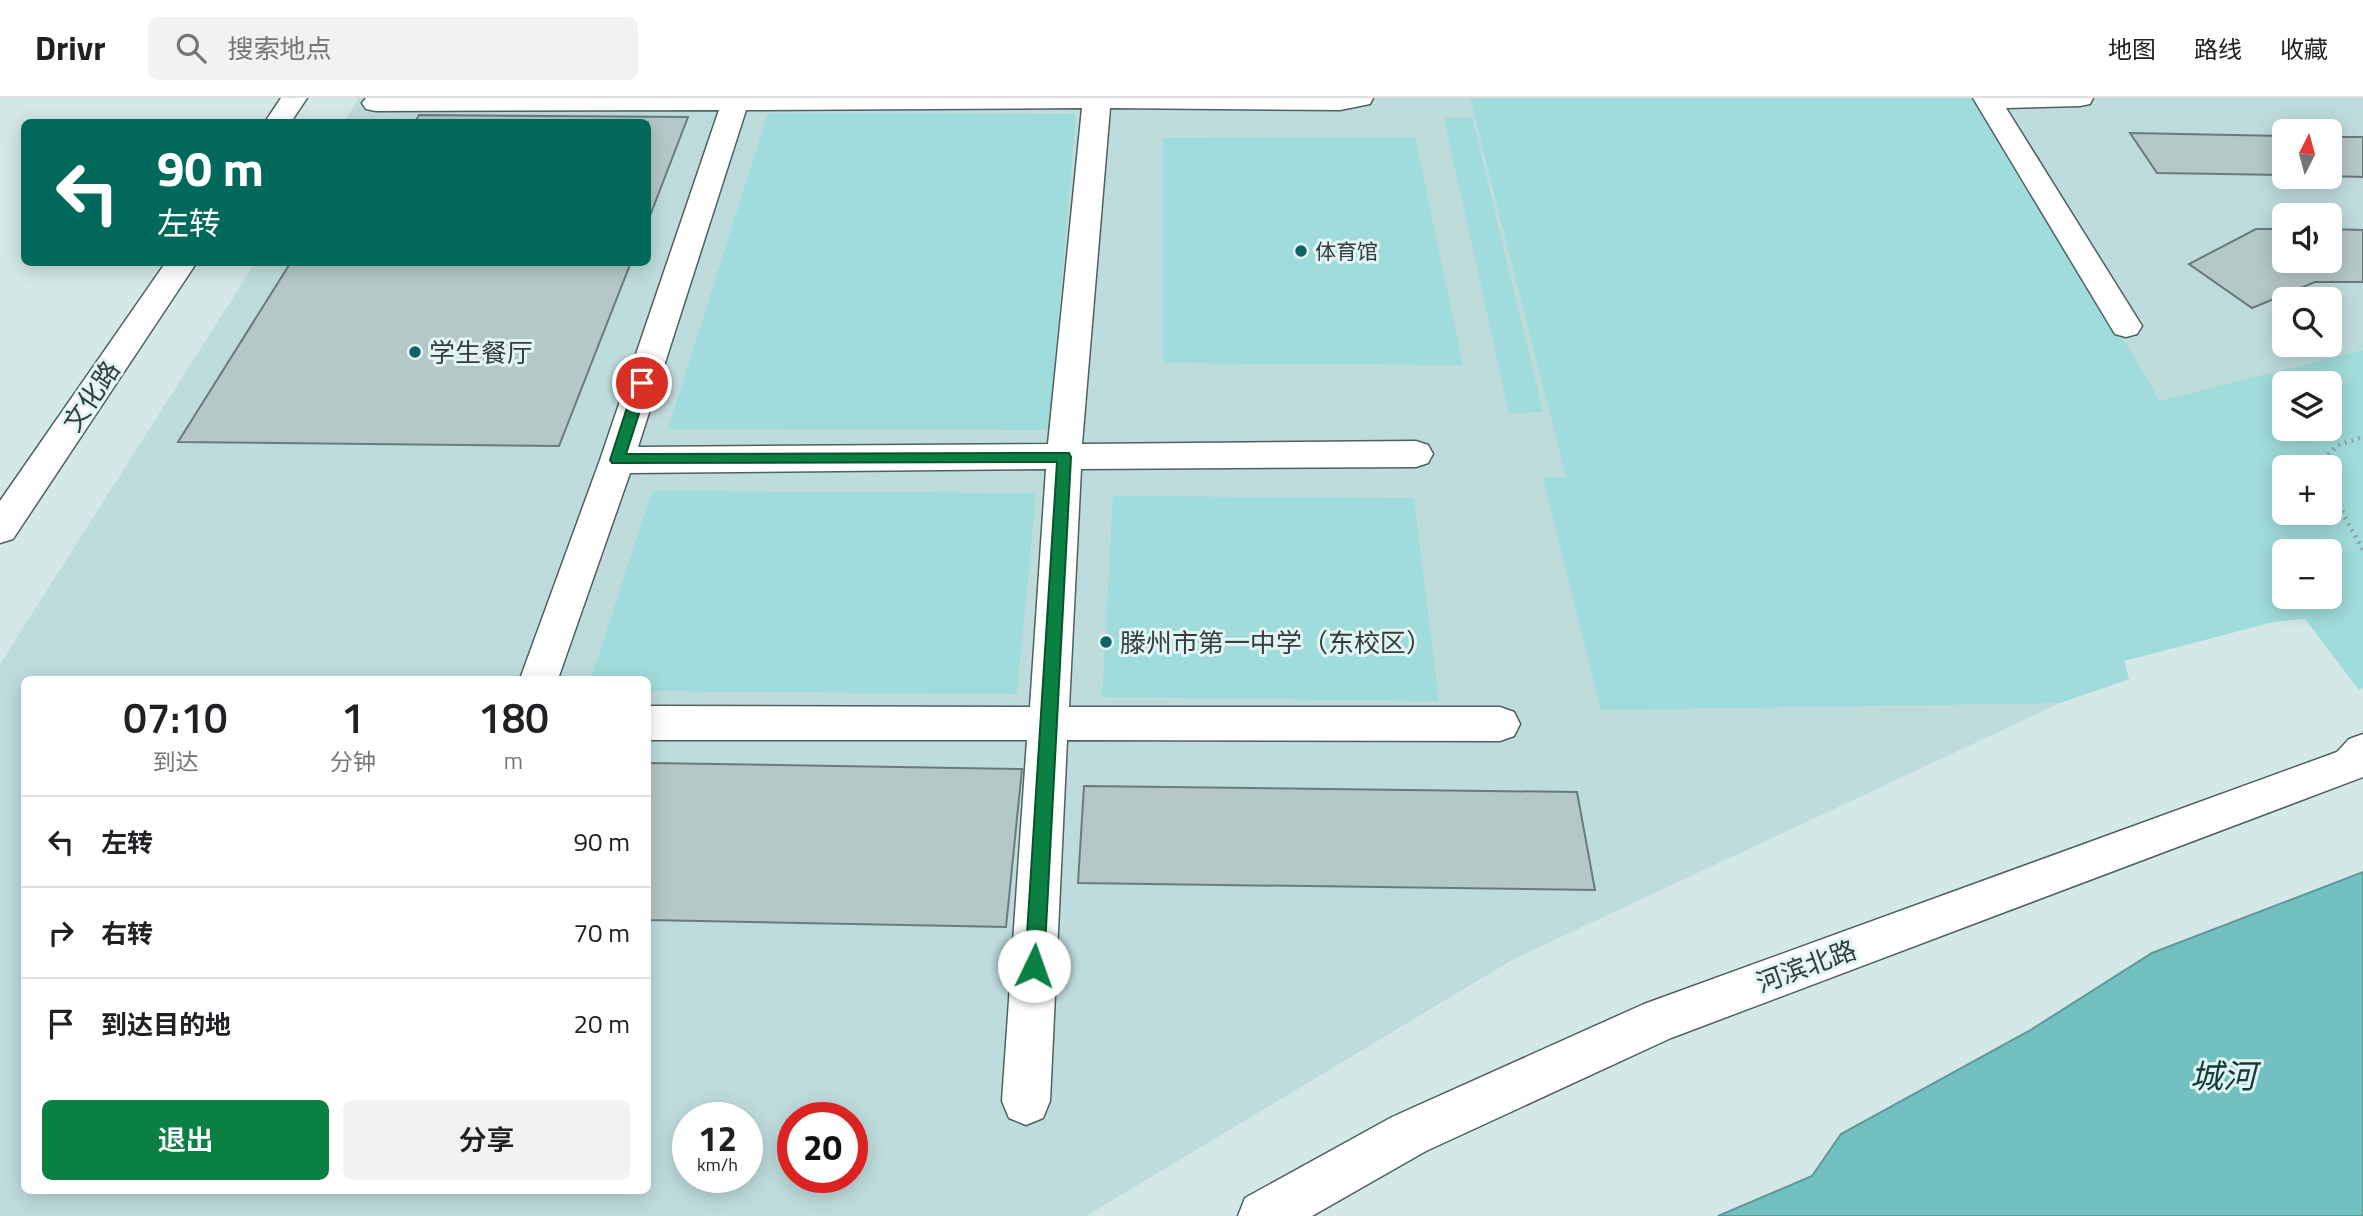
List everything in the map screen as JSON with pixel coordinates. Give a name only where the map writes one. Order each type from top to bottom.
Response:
[{"type":"street","points":[[280,119],[294,98]]},
{"type":"street","points":[[379,98],[376,103],[736,99],[1340,102],[1360,98]]},
{"type":"street","points":[[1987,99],[2080,98]]},
{"type":"street","points":[[540,676],[617,460],[736,99]]},
{"type":"street","points":[[1026,1101],[1064,457],[1097,99]]},
{"type":"street","points":[[1987,99],[2126,326]]},
{"type":"street","name":"文化路","points":[[0,529],[179,266]]},
{"type":"street","points":[[617,460],[1416,454]]},
{"type":"street","points":[[651,723],[1500,724]]},
{"type":"street","name":"河滨北路","points":[[1263,1216],[1409,1134],[1660,1020],[2351,764],[2363,751]]},
{"type":"path","points":[[2328,455],[2338,445],[2363,437]]},
{"type":"path","points":[[2342,510],[2363,550]]},
{"type":"shaded area","name":"滕州市第一中学（东校区）","points":[[359,98],[2363,98],[2363,350],[2342,355],[2342,287],[2272,287],[2272,357],[2336,357],[2272,371],[2272,373],[2160,402],[2273,622],[2124,661],[2129,679],[2060,703],[1512,960],[1086,1216],[0,1216],[0,664],[253,266],[651,266],[651,119],[346,119]]},
{"type":"shaded area","points":[[1470,98],[1981,98],[2160,401],[2272,373],[2272,441],[2342,441],[2342,371],[2279,371],[2363,350],[2363,688],[2359,690],[2305,619],[2273,622],[2124,661],[2129,679],[2060,703],[1601,710],[1543,478],[1566,477]]},
{"type":"shaded area","points":[[768,113],[1076,114],[1049,430],[668,429]]},
{"type":"shaded area","points":[[1472,117],[1543,412],[1509,413],[1444,118]]},
{"type":"shaded area","name":"体育馆","points":[[1415,137],[1463,365],[1163,363],[1163,138]]},
{"type":"shaded area","points":[[652,491],[1036,493],[1017,694],[651,691],[651,676],[592,676]]},
{"type":"shaded area","points":[[1113,496],[1414,498],[1439,701],[1102,697]]},
{"type":"water","name":"城河","points":[[2363,872],[2363,1216],[1718,1216],[1812,1176],[1841,1134],[2029,1031],[2152,953]]},
{"type":"building","points":[[419,115],[688,117],[651,213],[651,119],[417,119]]},
{"type":"building","points":[[2130,133],[2272,136],[2272,175],[2157,173]]},
{"type":"building","points":[[2342,137],[2363,137],[2363,177],[2342,176]]},
{"type":"building","points":[[2256,229],[2272,229],[2272,273],[2342,273],[2342,229],[2363,230],[2363,282],[2315,282],[2303,287],[2272,287],[2272,300],[2252,308],[2189,264]]},
{"type":"building","name":"学生餐厅","points":[[288,266],[629,266],[559,446],[178,442]]},
{"type":"building","points":[[651,763],[1022,769],[1006,927],[651,920]]},
{"type":"building","points":[[1084,786],[1577,792],[1595,890],[1078,883]]},
{"type":"place","name":"体育馆","points":[[1301,251]]},
{"type":"place","name":"学生餐厅","points":[[415,352]]},
{"type":"place","name":"滕州市第一中学（东校区）","points":[[1106,642]]},
{"type":"route","points":[[642,383],[617,460],[1064,457],[1034,966]]}]
